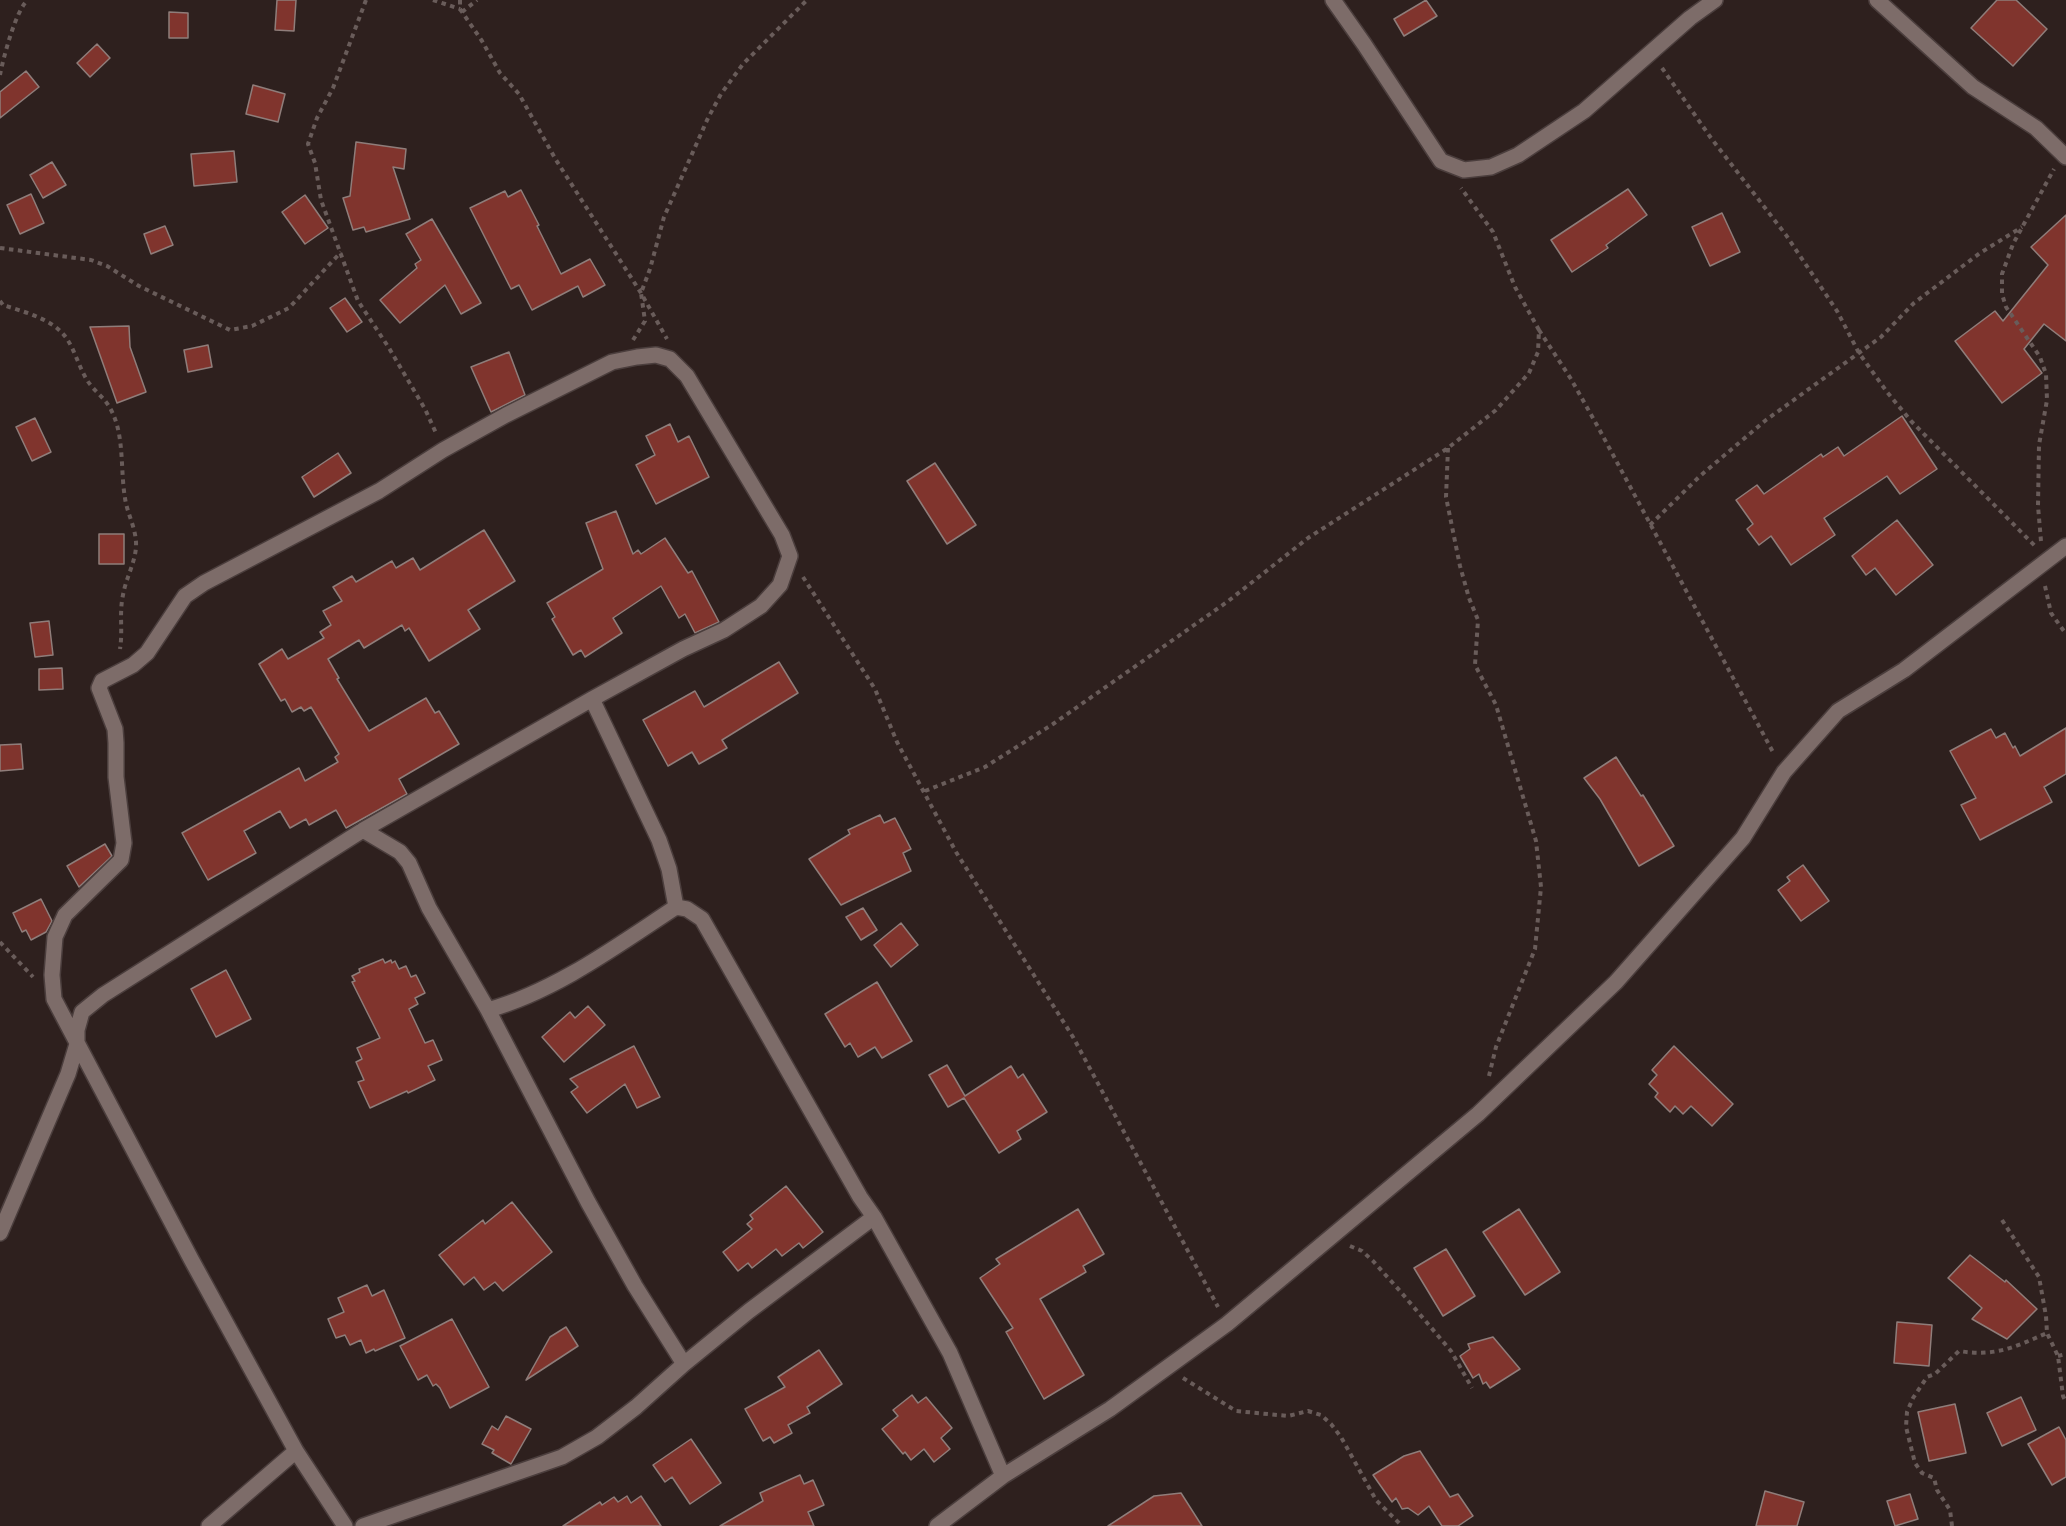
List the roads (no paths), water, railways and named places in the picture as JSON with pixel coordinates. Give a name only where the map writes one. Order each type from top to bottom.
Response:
[{"type":"street","points":[[1333,0],[1441,161],[1464,170],[1491,167],[1518,155],[1584,111],[1690,18],[1715,0]]},
{"type":"street","points":[[1877,0],[1973,87],[2036,128],[2064,155]]},
{"type":"street","points":[[0,1233],[68,1074],[77,1044],[77,1030],[82,1012],[103,995],[363,830],[592,699],[683,649],[724,630],[761,606],[780,585],[790,556],[782,535],[687,376],[670,359],[656,355],[612,362],[506,415],[444,450],[379,491],[204,583],[185,596],[147,652],[133,665],[102,681],[99,688],[117,743],[116,777],[124,843],[121,860],[65,915],[55,937],[52,975],[54,999],[77,1044],[190,1259],[296,1451],[345,1526]]},
{"type":"street","points":[[937,1526],[1003,1476],[1110,1409],[1227,1324],[1478,1114],[1616,982],[1743,838],[1784,772],[1838,711],[1904,670],[2041,560],[2066,546]]},
{"type":"street","points":[[592,699],[659,840],[669,869],[676,907]]},
{"type":"street","points":[[363,830],[400,852],[409,863],[429,908],[488,1010],[598,1220],[635,1286],[684,1364]]},
{"type":"street","points":[[488,1010],[518,1002],[555,984],[676,907],[687,909],[702,920],[950,1353],[1003,1476]]},
{"type":"street","points":[[363,1526],[562,1457],[605,1431],[748,1311],[874,1217]]},
{"type":"street","points":[[209,1526],[296,1451]]}]
